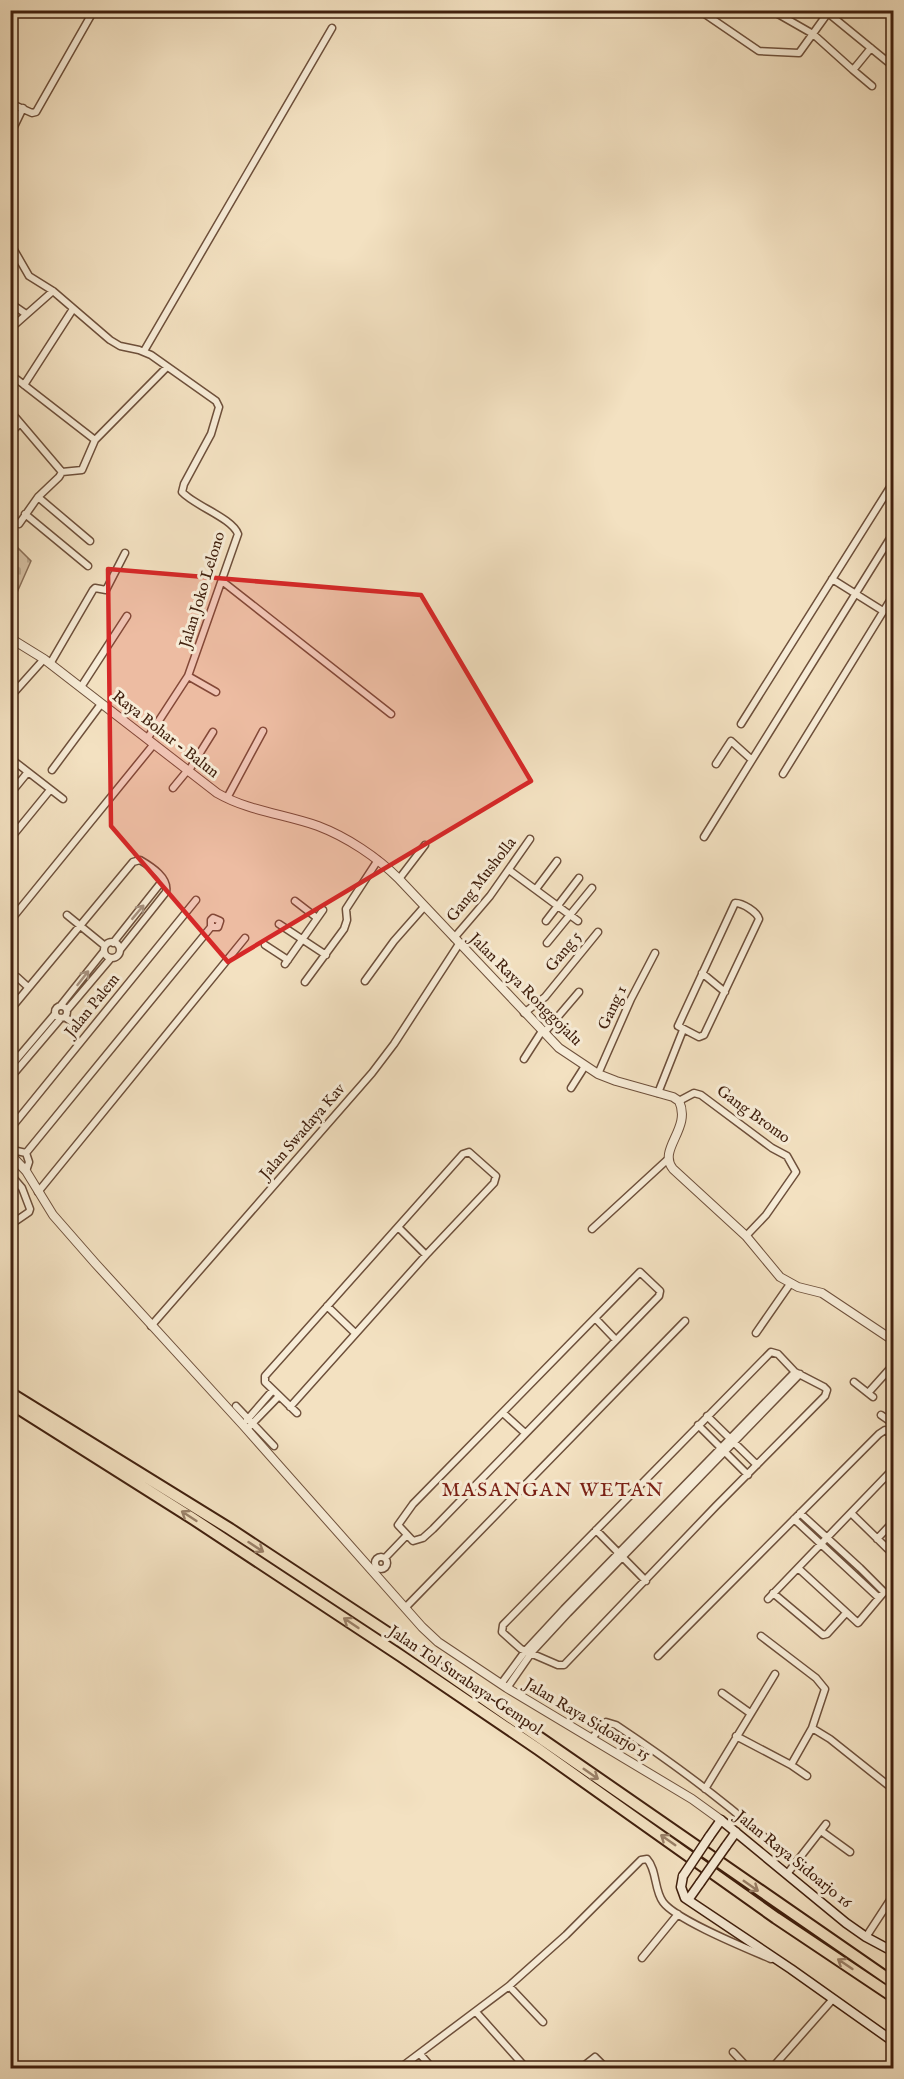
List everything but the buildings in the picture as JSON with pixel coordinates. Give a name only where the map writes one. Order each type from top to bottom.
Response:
[{"type":"highway","name":"Jalan Tol Surabaya–Gempol","points":[[10,1393],[230,1529],[400,1641],[894,1983]]},
{"type":"highway","name":"Jalan Tol Surabaya–Gempol","points":[[10,1403],[211,1530],[430,1676],[538,1749],[776,1918],[894,1997]]},
{"type":"main road","name":"Jalan Raya Sidoarjo 16","points":[[721,1820],[846,1923],[894,1952]]},
{"type":"main road","points":[[721,1820],[683,1875],[681,1893],[894,2042]]},
{"type":"main road","points":[[688,1900],[736,1832]]},
{"type":"street","points":[[10,103],[32,113],[37,111],[94,10]]},
{"type":"street","points":[[699,10],[759,51],[799,53],[828,14]]},
{"type":"street","points":[[771,10],[813,34],[872,87]]},
{"type":"street","points":[[813,10],[828,14],[894,67]]},
{"type":"street","points":[[144,351],[332,28]]},
{"type":"street","points":[[853,70],[871,48]]},
{"type":"street","points":[[10,135],[23,108]]},
{"type":"street","points":[[10,243],[16,249],[26,273],[53,291],[117,344],[144,351],[167,367],[95,440],[81,470],[62,472]]},
{"type":"street","points":[[10,329],[53,291]]},
{"type":"street","points":[[10,303],[26,314]]},
{"type":"street","points":[[24,386],[74,309]]},
{"type":"street","name":"Jalan Joko Lelono","points":[[10,921],[151,741],[188,676],[237,537],[237,531],[182,492],[211,434],[218,413],[218,404],[167,367]]},
{"type":"street","points":[[10,374],[95,440]]},
{"type":"street","points":[[10,411],[62,472]]},
{"type":"street","points":[[10,434],[20,423]]},
{"type":"street","points":[[19,524],[38,498],[62,472]]},
{"type":"street","points":[[741,724],[894,481]]},
{"type":"street","points":[[38,498],[90,541]]},
{"type":"street","points":[[25,514],[88,566]]},
{"type":"street","points":[[705,837],[854,593],[894,532]]},
{"type":"street","points":[[10,697],[47,661],[93,590],[96,588],[106,590],[125,553]]},
{"type":"street","points":[[832,579],[883,611]]},
{"type":"street","points":[[222,580],[391,714]]},
{"type":"street","points":[[783,774],[894,594]]},
{"type":"street","points":[[81,687],[127,616]]},
{"type":"street","name":"Raya Bohar - Balun","points":[[10,638],[47,661],[188,772],[227,798],[317,826]]},
{"type":"street","points":[[188,676],[216,692]]},
{"type":"street","points":[[52,770],[101,704]]},
{"type":"street","points":[[227,798],[263,731]]},
{"type":"street","points":[[173,788],[188,772],[213,732]]},
{"type":"street","points":[[716,764],[731,741],[754,757]]},
{"type":"street","points":[[10,758],[63,799]]},
{"type":"street","points":[[10,794],[28,772]]},
{"type":"street","points":[[10,839],[50,790]]},
{"type":"street","name":"Jalan Raya Ronggojalu","points":[[317,826],[378,860],[399,879],[559,1048],[598,1074],[679,1101]]},
{"type":"street","name":"Gang Musholla","points":[[457,941],[530,839]]},
{"type":"street","points":[[399,879],[425,845]]},
{"type":"street","points":[[10,1010],[133,862],[140,860],[163,878],[167,887],[166,892],[118,955],[111,958],[10,1067]]},
{"type":"street","points":[[305,982],[344,929],[347,920],[346,909],[378,860]]},
{"type":"street","points":[[536,890],[557,861]]},
{"type":"street","points":[[509,870],[578,921]]},
{"type":"street","points":[[546,921],[579,878]]},
{"type":"street","points":[[11,1077],[62,1013],[105,949],[113,943],[163,880]]},
{"type":"street","points":[[547,943],[592,888]]},
{"type":"street","name":"Jalan Palem","points":[[10,1129],[196,900]]},
{"type":"street","points":[[295,901],[317,918]]},
{"type":"street","points":[[735,903],[739,903],[758,915],[759,919],[725,992],[702,1036],[699,1037],[678,1026],[735,903]]},
{"type":"street","points":[[365,981],[394,941],[424,907]]},
{"type":"street","points":[[265,945],[287,962],[323,910]]},
{"type":"street","points":[[67,915],[105,949],[106,956],[111,958]]},
{"type":"street","points":[[279,924],[326,955]]},
{"type":"street","points":[[26,1153],[211,927]]},
{"type":"street","name":"Gang 5","points":[[524,1013],[544,997],[598,932]]},
{"type":"street","points":[[38,1192],[245,938]]},
{"type":"street","name":"Jalan Swadaya Kav","points":[[151,1326],[372,1073],[394,1044],[457,941]]},
{"type":"street","points":[[113,943],[120,950]]},
{"type":"street","name":"Gang 1","points":[[598,1074],[631,999],[656,953]]},
{"type":"street","points":[[702,973],[725,992]]},
{"type":"street","points":[[17,977],[28,987]]},
{"type":"street","points":[[524,1059],[543,1032],[579,992]]},
{"type":"street","points":[[62,1013],[76,1024]]},
{"type":"street","points":[[658,1093],[683,1030]]},
{"type":"street","points":[[571,1088],[585,1066]]},
{"type":"street","name":"Gang Bromo","points":[[679,1101],[694,1093],[701,1095],[772,1148],[787,1156],[796,1172],[765,1215],[746,1236]]},
{"type":"street","points":[[679,1101],[682,1120],[668,1160],[673,1170],[746,1236],[780,1277],[790,1284],[822,1293],[894,1341]]},
{"type":"street","points":[[10,1154],[17,1151],[26,1153]]},
{"type":"street","points":[[290,1407],[494,1183],[496,1176],[469,1152],[463,1154],[266,1376],[266,1382],[273,1390],[290,1407],[297,1413]]},
{"type":"street","points":[[26,1153],[29,1162],[26,1171]]},
{"type":"street","name":"Jalan Raya Sidoarjo 15","points":[[10,1154],[26,1171],[53,1215],[151,1326],[248,1424],[405,1608],[438,1642],[504,1686],[692,1799],[721,1820]]},
{"type":"street","points":[[592,1229],[668,1160]]},
{"type":"street","points":[[10,1174],[22,1188],[30,1209],[10,1225]]},
{"type":"street","points":[[398,1227],[426,1255]]},
{"type":"street","points":[[643,1273],[660,1291],[660,1294],[434,1529],[413,1541],[399,1527],[399,1521],[595,1318],[638,1274],[643,1273]]},
{"type":"street","points":[[756,1333],[790,1284]]},
{"type":"street","points":[[327,1306],[356,1333]]},
{"type":"street","points":[[595,1318],[615,1339]]},
{"type":"street","points":[[405,1608],[685,1321]]},
{"type":"street","points":[[773,1352],[798,1373],[824,1386],[827,1390],[827,1394],[564,1665],[558,1665],[516,1646],[502,1632],[502,1628],[707,1416],[769,1353],[773,1352]]},
{"type":"street","points":[[854,1382],[871,1395],[894,1364]]},
{"type":"street","points":[[504,1686],[529,1651],[798,1373]]},
{"type":"street","points":[[248,1424],[273,1390]]},
{"type":"street","points":[[248,1424],[279,1396]]},
{"type":"street","points":[[236,1406],[248,1424],[274,1446]]},
{"type":"street","points":[[503,1413],[525,1432]]},
{"type":"street","points":[[881,1415],[894,1424]]},
{"type":"street","points":[[707,1416],[757,1465]]},
{"type":"street","points":[[698,1425],[748,1475]]},
{"type":"street","points":[[658,1656],[879,1434],[885,1430],[894,1435]]},
{"type":"street","points":[[768,1599],[894,1468]]},
{"type":"street","points":[[798,1568],[846,1613],[860,1622],[883,1594],[883,1590],[800,1513]]},
{"type":"street","points":[[852,1514],[894,1555]]},
{"type":"street","points":[[794,1519],[879,1598]]},
{"type":"street","points":[[877,1539],[894,1521]]},
{"type":"street","points":[[596,1530],[646,1581]]},
{"type":"street","points":[[374,1569],[385,1567],[387,1561],[385,1558],[406,1535]]},
{"type":"street","points":[[773,1593],[823,1635],[827,1634],[846,1613]]},
{"type":"street","points":[[760,1636],[824,1685],[825,1693],[812,1728],[791,1765]]},
{"type":"street","points":[[705,1789],[775,1674]]},
{"type":"street","points":[[722,1693],[750,1713]]},
{"type":"street","points":[[592,1738],[604,1724],[610,1722],[616,1725],[676,1765],[738,1813],[770,1842]]},
{"type":"street","points":[[812,1728],[830,1739],[894,1790]]},
{"type":"street","points":[[736,1736],[807,1776]]},
{"type":"street","points":[[787,1874],[826,1824]]},
{"type":"street","points":[[821,1831],[850,1852]]},
{"type":"street","points":[[400,2068],[509,1986],[566,1935],[641,1860],[649,1861],[663,1901],[670,1910],[791,1969]]},
{"type":"street","points":[[866,1937],[894,1894]]},
{"type":"street","points":[[642,1958],[678,1914]]},
{"type":"street","points":[[509,1986],[543,2022]]},
{"type":"street","points":[[772,2068],[833,1999]]},
{"type":"street","points":[[477,2012],[526,2068]]},
{"type":"street","points":[[733,2052],[748,2068]]},
{"type":"street","points":[[420,2054],[432,2068]]},
{"type":"street","points":[[581,2068],[595,2057],[606,2068]]},
{"type":"highlighted area","points":[[108,569],[421,595],[531,781],[228,962],[111,826]]},
{"type":"green space","points":[[10,542],[31,561],[11,606]]},
{"type":"district","name":"MASANGAN WETAN","points":[[553,1490]]}]
